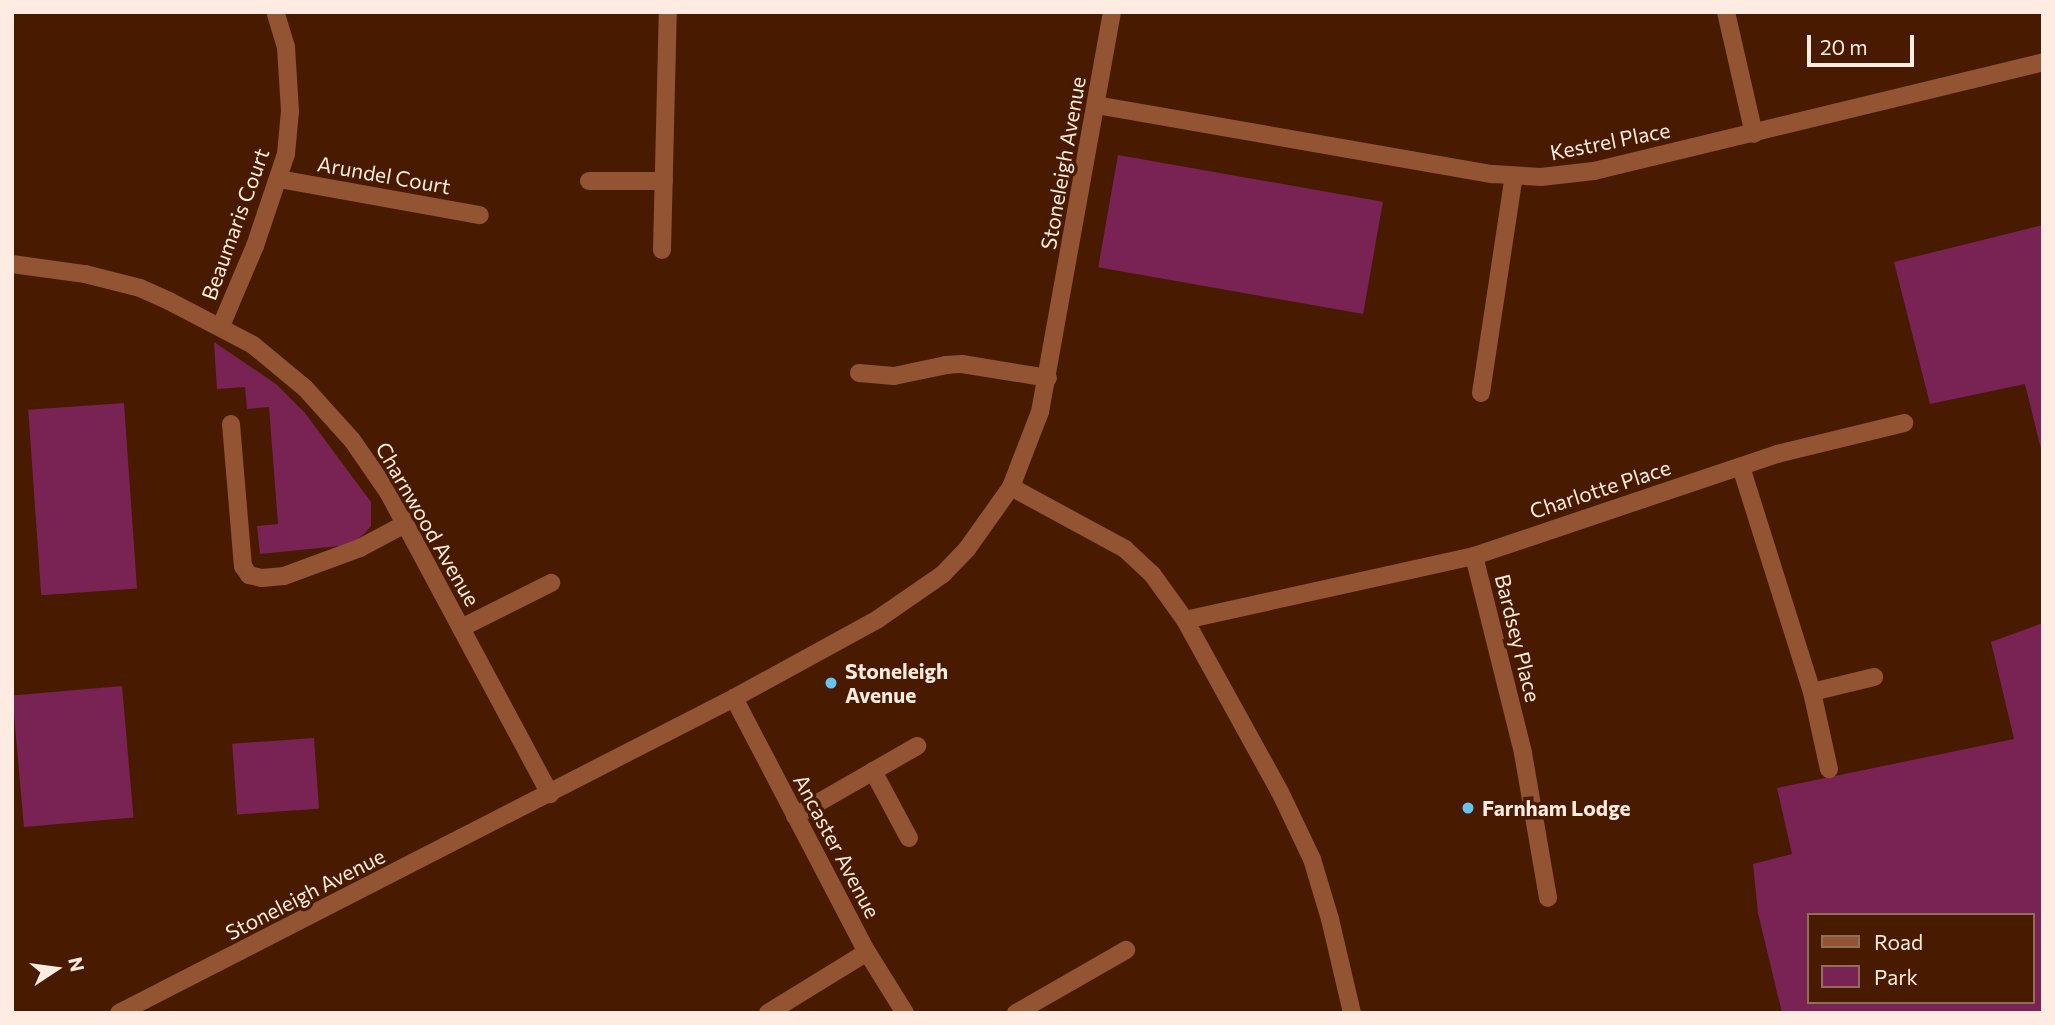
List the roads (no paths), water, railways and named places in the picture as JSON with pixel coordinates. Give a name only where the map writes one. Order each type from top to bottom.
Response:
[{"type":"street","name":"Beaumaris Court","points":[[221,326],[255,246],[286,154],[290,111],[286,47],[275,12]]},
{"type":"street","points":[[662,250],[668,12]]},
{"type":"street","name":"Stoneleigh Avenue","points":[[119,1013],[734,698],[912,598],[943,574],[967,549],[1010,487],[1028,447],[1048,378],[1112,12]]},
{"type":"street","points":[[1726,12],[1754,134]]},
{"type":"street","name":"Kestrel Place","points":[[1096,105],[1514,176],[1594,171],[2043,62]]},
{"type":"street","points":[[1481,393],[1514,176]]},
{"type":"street","name":"Arundel Court","points":[[279,179],[480,215]]},
{"type":"street","points":[[589,181],[664,181]]},
{"type":"street","name":"Charnwood Avenue","points":[[12,264],[75,272],[139,288],[221,326],[279,364],[328,411],[370,464],[405,524],[550,794]]},
{"type":"street","points":[[859,373],[894,376],[962,364],[1048,378]]},
{"type":"street","name":"Charlotte Place","points":[[1474,556],[1812,444],[1904,423]]},
{"type":"street","points":[[231,424],[243,566],[249,575],[262,578],[284,576],[360,548],[405,524]]},
{"type":"street","points":[[1741,467],[1812,692],[1829,769]]},
{"type":"street","points":[[1010,487],[1125,549],[1152,574],[1185,620],[1280,792],[1312,859],[1331,919],[1352,1013]]},
{"type":"street","name":"Bardsey Place","points":[[1185,620],[1474,556],[1522,753],[1548,898]]},
{"type":"street","points":[[461,628],[551,583]]},
{"type":"street","points":[[1812,692],[1874,677]]},
{"type":"street","name":"Ancaster Avenue","points":[[734,698],[867,951],[905,1013]]},
{"type":"street","points":[[795,816],[917,746]]},
{"type":"street","points":[[873,771],[909,838]]},
{"type":"street","points":[[1016,1013],[1126,950]]},
{"type":"street","points":[[768,1013],[867,951]]},
{"type":"place","name":"Stoneleigh Avenue","points":[[831,683]]},
{"type":"place","name":"Farnham Lodge","points":[[1468,808]]}]
